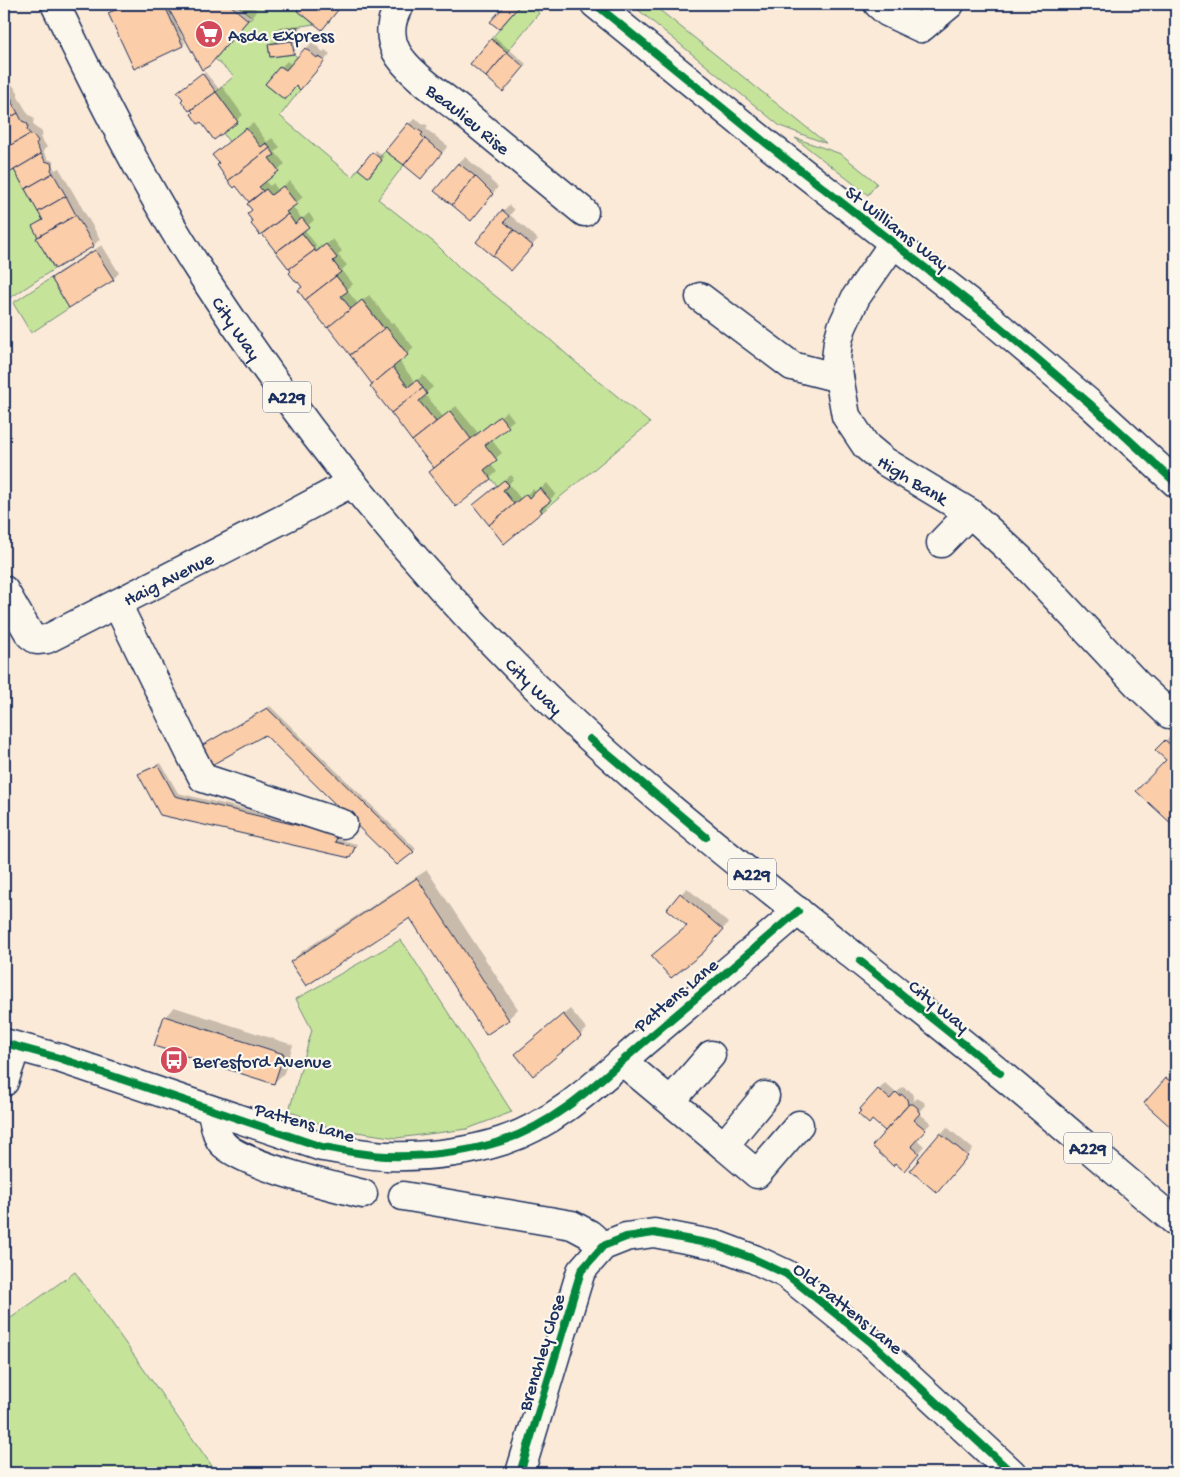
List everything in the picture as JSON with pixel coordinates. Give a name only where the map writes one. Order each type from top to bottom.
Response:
[{"type":"street","name":"City Way","points":[[55,4],[102,100],[157,201],[198,270],[274,380],[351,483],[452,600],[590,739],[690,825],[1000,1073],[1176,1222]]},
{"type":"street","name":"Beaulieu Rise","points":[[400,4],[393,16],[392,34],[394,48],[402,60],[430,86],[584,212]]},
{"type":"street","name":"St Williams Way","points":[[594,4],[767,144],[988,317],[1089,403],[1176,483]]},
{"type":"street","points":[[878,4],[887,12],[921,28],[950,4]]},
{"type":"street","name":"High Bank","points":[[893,244],[864,284],[846,317],[840,333],[836,360],[846,416],[866,446],[884,461],[970,513],[1020,560],[1169,714],[1176,707]]},
{"type":"street","points":[[700,297],[792,366],[839,378]]},
{"type":"street","name":"Haig Avenue","points":[[4,590],[30,635],[35,639],[41,640],[53,637],[351,483]]},
{"type":"street","points":[[941,543],[970,513]]},
{"type":"street","points":[[117,604],[203,778],[343,824]]},
{"type":"street","name":"Pattens Lane","points":[[10,1045],[59,1058],[322,1147],[385,1156],[454,1153],[504,1141],[536,1127],[558,1114],[798,912]]},
{"type":"street","points":[[4,1082],[10,1045]]},
{"type":"street","points":[[671,1101],[711,1055]]},
{"type":"street","points":[[622,1061],[757,1174],[800,1125]]},
{"type":"street","points":[[724,1146],[765,1096]]},
{"type":"street","points":[[211,1110],[220,1140],[234,1153],[274,1169],[363,1194]]},
{"type":"street","points":[[403,1196],[572,1225],[589,1234],[603,1246]]},
{"type":"street","name":"Old Pattens Lane","points":[[603,1246],[626,1236],[654,1232],[717,1245],[754,1258],[786,1274],[872,1343],[1012,1473]]},
{"type":"street","name":"Brenchley Close","points":[[520,1473],[581,1271],[603,1246]]},
{"type":"green space","points":[[236,4],[302,4],[297,10],[314,24],[275,30],[277,43],[268,45],[270,57],[294,54],[297,57],[286,70],[280,66],[265,84],[285,100],[296,86],[300,90],[280,116],[352,177],[358,169],[369,177],[382,160],[379,158],[385,151],[404,165],[378,199],[436,244],[461,269],[545,335],[650,423],[542,512],[540,509],[550,501],[540,488],[529,498],[526,494],[514,504],[503,490],[509,485],[505,480],[497,486],[484,470],[497,460],[485,445],[508,427],[500,416],[471,439],[450,412],[436,422],[419,401],[427,394],[417,380],[408,387],[393,367],[408,355],[362,300],[351,309],[341,296],[348,291],[336,276],[341,272],[333,261],[337,258],[326,244],[316,252],[302,233],[309,227],[302,218],[295,224],[286,212],[297,204],[283,186],[271,195],[266,189],[263,191],[259,187],[279,171],[269,158],[274,154],[266,143],[261,147],[229,142],[223,133],[238,122],[216,92],[234,76],[215,59],[248,20],[253,18]]},
{"type":"green space","points":[[521,4],[529,4],[539,13],[507,52],[491,39]]},
{"type":"green space","points":[[631,4],[652,4],[826,143],[780,126]]},
{"type":"green space","points":[[795,138],[841,154],[877,183],[868,195]]},
{"type":"green space","points":[[14,170],[43,220],[33,226],[37,238],[54,269],[10,298],[4,285],[4,175]]},
{"type":"green space","points":[[51,278],[69,308],[31,333],[13,303]]},
{"type":"green space","points":[[400,940],[512,1112],[467,1129],[397,1138],[330,1128],[289,1111],[312,1030],[296,999]]},
{"type":"green space","points":[[75,1272],[217,1473],[4,1473],[4,1323]]},
{"type":"building","points":[[129,4],[164,4],[183,46],[134,69],[108,13]]},
{"type":"building","name":"Asda Express","points":[[166,4],[229,4],[248,20],[209,66],[202,70]]},
{"type":"building","points":[[302,4],[330,4],[338,10],[322,30],[297,10]]},
{"type":"building","points":[[506,4],[521,4],[499,29],[490,22]]},
{"type":"building","points":[[297,27],[299,40],[277,43],[275,30]]},
{"type":"building","points":[[491,39],[507,52],[486,77],[470,64]]},
{"type":"building","points":[[292,41],[294,54],[270,57],[268,44]]},
{"type":"building","points":[[305,48],[317,58],[318,56],[325,61],[300,90],[296,86],[285,100],[265,84],[280,66],[286,70]]},
{"type":"building","points":[[507,52],[524,67],[503,92],[486,77]]},
{"type":"building","points":[[202,73],[216,92],[189,111],[177,92]]},
{"type":"building","points":[[6,92],[12,99],[12,103],[18,113],[4,121],[4,93]]},
{"type":"building","points":[[216,92],[238,122],[214,140],[201,122],[198,124],[191,114],[193,112],[191,110]]},
{"type":"building","points":[[18,113],[22,121],[27,123],[27,130],[30,134],[4,149],[4,121]]},
{"type":"building","points":[[408,123],[423,133],[421,135],[425,139],[404,165],[385,151]]},
{"type":"building","points":[[246,128],[261,147],[266,143],[270,148],[228,181],[217,165],[219,163],[212,155]]},
{"type":"building","points":[[30,134],[38,141],[36,144],[41,154],[4,176],[4,149]]},
{"type":"building","points":[[425,139],[442,153],[421,179],[404,165]]},
{"type":"building","points":[[270,148],[275,155],[269,158],[279,171],[259,187],[263,191],[249,202],[236,186],[234,188],[228,181]]},
{"type":"building","points":[[372,152],[382,160],[368,177],[358,169]]},
{"type":"building","points":[[41,154],[45,161],[51,163],[53,173],[25,189],[14,170]]},
{"type":"building","points":[[458,163],[475,176],[452,205],[434,191]]},
{"type":"building","points":[[53,173],[66,196],[38,212],[25,189]]},
{"type":"building","points":[[475,176],[493,194],[471,221],[452,205]]},
{"type":"building","points":[[283,186],[297,204],[286,212],[288,214],[260,235],[251,224],[253,222],[247,214],[252,210],[247,204],[266,189],[271,195]]},
{"type":"building","points":[[66,196],[76,215],[38,237],[32,226],[43,220],[38,212]]},
{"type":"building","points":[[502,210],[509,216],[504,222],[514,230],[493,256],[476,242]]},
{"type":"building","points":[[288,214],[295,224],[302,218],[309,227],[276,252],[262,234]]},
{"type":"building","points":[[76,215],[94,246],[55,269],[36,238]]},
{"type":"building","points":[[514,230],[533,246],[511,271],[493,256]]},
{"type":"building","points":[[302,233],[315,250],[289,269],[276,252]]},
{"type":"building","points":[[326,244],[337,258],[333,261],[341,272],[305,300],[298,290],[302,287],[289,273],[291,271],[289,269]]},
{"type":"building","points":[[95,250],[114,280],[69,308],[51,278]]},
{"type":"building","points":[[336,276],[348,291],[341,296],[351,309],[327,328],[305,300]]},
{"type":"building","points":[[362,300],[384,329],[350,355],[328,327]]},
{"type":"building","points":[[386,327],[408,355],[372,384],[350,355]]},
{"type":"building","points":[[393,367],[408,387],[417,380],[423,388],[391,413],[370,386]]},
{"type":"building","points":[[423,388],[427,394],[419,401],[436,422],[412,441],[391,413]]},
{"type":"building","points":[[450,411],[471,439],[434,468],[412,441]]},
{"type":"building","points":[[500,416],[509,427],[485,445],[497,460],[484,470],[491,479],[456,507],[429,472]]},
{"type":"building","points":[[504,480],[509,485],[503,490],[514,504],[489,525],[473,505]]},
{"type":"building","points":[[540,488],[551,501],[540,509],[542,512],[504,544],[489,525],[526,494],[529,498]]},
{"type":"building","points":[[267,708],[414,852],[397,865],[265,735],[208,767],[196,749]]},
{"type":"building","points":[[1165,740],[1176,750],[1176,828],[1136,791],[1166,760],[1155,750]]},
{"type":"building","points":[[158,765],[175,796],[338,835],[335,842],[355,847],[350,858],[160,815],[138,774]]},
{"type":"building","points":[[417,878],[509,1020],[486,1035],[410,918],[306,986],[290,962]]},
{"type":"building","points":[[680,893],[723,930],[703,953],[671,978],[651,956],[687,926],[667,909]]},
{"type":"building","points":[[563,1014],[581,1036],[533,1076],[515,1054]]},
{"type":"building","points":[[164,1016],[284,1054],[274,1084],[154,1046]]},
{"type":"building","points":[[1166,1078],[1176,1086],[1176,1128],[1174,1130],[1144,1103]]},
{"type":"building","points":[[878,1089],[890,1099],[896,1092],[900,1096],[901,1094],[907,1099],[908,1105],[885,1131],[872,1120],[869,1124],[858,1114],[861,1111],[859,1110]]},
{"type":"building","points":[[909,1104],[913,1104],[918,1108],[920,1113],[914,1120],[926,1130],[911,1146],[919,1153],[904,1171],[895,1163],[893,1166],[872,1146]]},
{"type":"building","points":[[940,1133],[968,1156],[937,1193],[910,1170]]},
{"type":"cycle path","points":[[595,4],[767,144],[988,317],[1089,403],[1176,483]]},
{"type":"cycle path","points":[[590,739],[706,837]]},
{"type":"cycle path","points":[[4,1043],[59,1058],[322,1147],[386,1156],[430,1155],[459,1151],[502,1141],[522,1133],[560,1112],[595,1085],[798,911]]},
{"type":"cycle path","points":[[860,961],[1000,1073]]},
{"type":"cycle path","points":[[520,1473],[581,1271],[603,1246],[626,1237],[654,1233],[717,1245],[786,1274],[872,1343],[1012,1473]]},
{"type":"place","name":"Asda Express","points":[[209,34]]},
{"type":"place","name":"Beresford Avenue","points":[[174,1060]]}]
